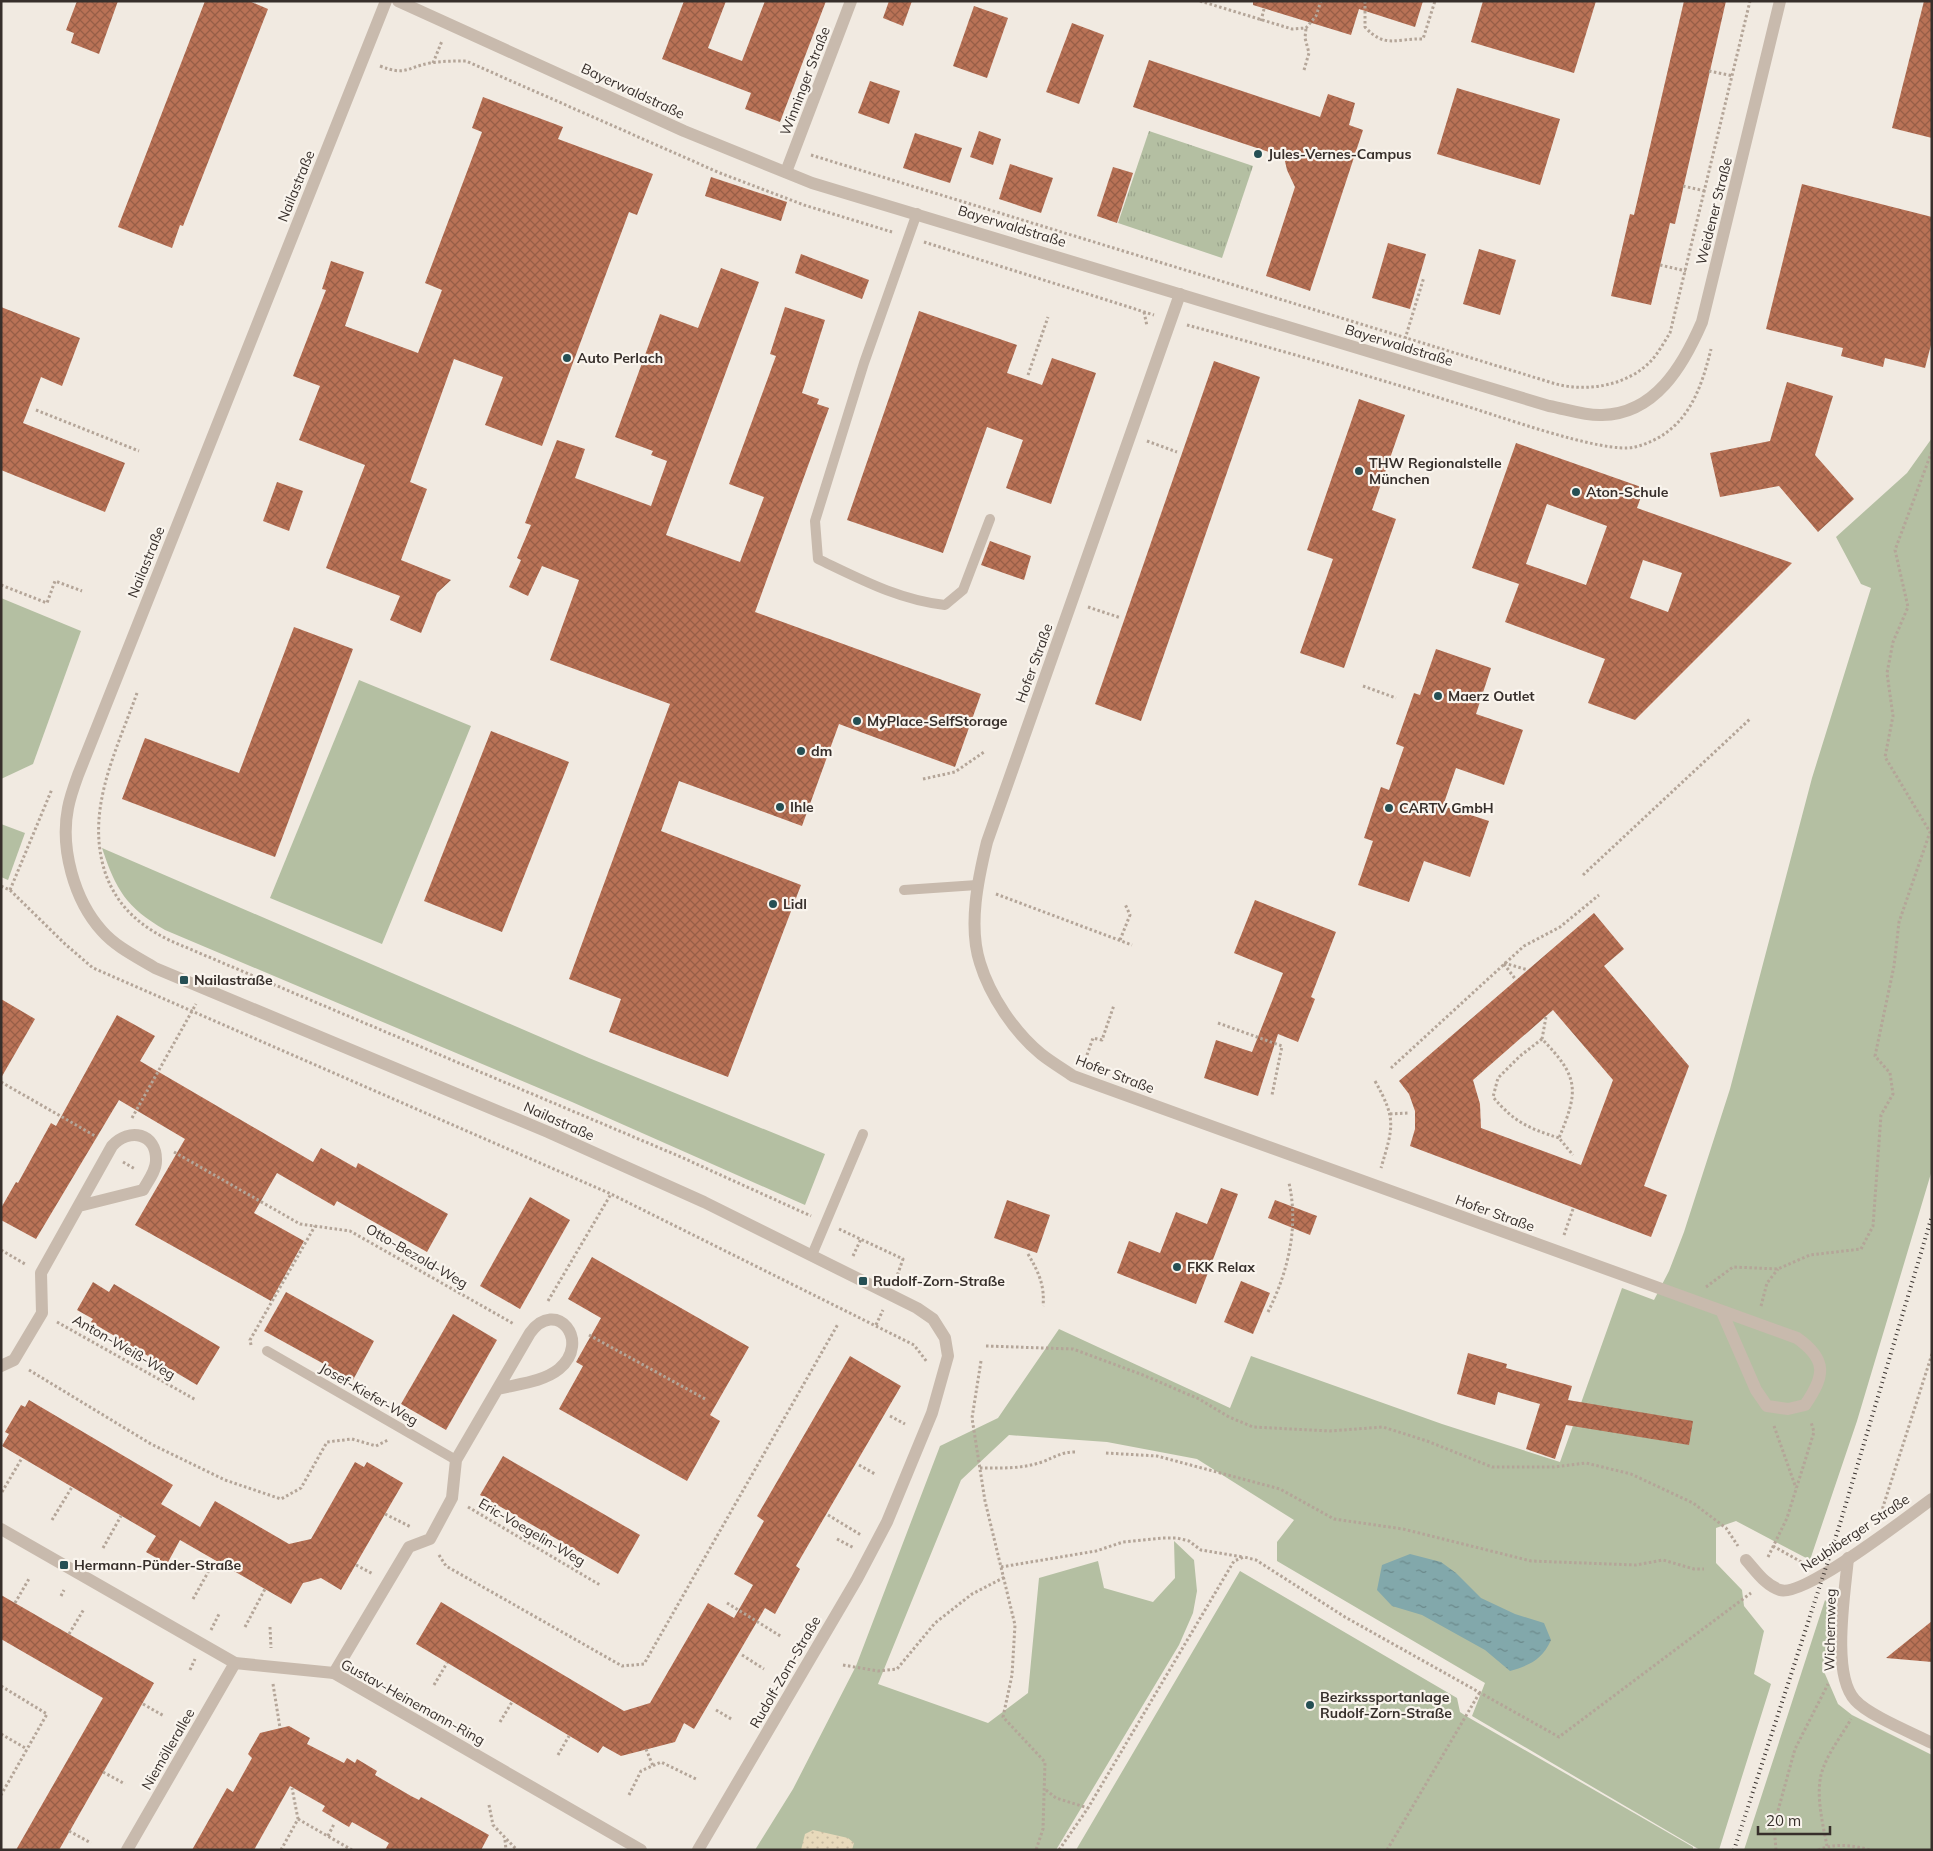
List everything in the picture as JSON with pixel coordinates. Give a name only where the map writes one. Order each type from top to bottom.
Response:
[{"type":"street","name":"Nailastraße","points":[[386,1],[78,775],[68,809],[67,848],[73,877],[90,912],[102,931],[125,950],[155,968],[548,1132],[704,1202],[917,1308],[933,1319],[945,1338]]},
{"type":"street","name":"Bayerwaldstraße","points":[[398,1],[684,131],[812,183],[917,213],[1549,406],[1600,416],[1620,414],[1638,407]]},
{"type":"street","name":"Winninger Straße","points":[[786,172],[851,1]]},
{"type":"street","name":"Weidener Straße","points":[[1638,407],[1652,397],[1678,369],[1702,322],[1780,1]]},
{"type":"street","name":"Hofer Straße","points":[[1180,294],[990,834],[977,885],[975,926],[980,963],[1000,1007],[1041,1054],[1073,1076],[1797,1338],[1812,1348],[1821,1365],[1818,1386],[1805,1405]]},
{"type":"street","points":[[1,1366],[14,1360],[42,1313],[41,1272],[110,1150],[119,1138],[126,1135],[141,1135],[155,1147],[156,1162],[151,1178],[143,1190],[79,1206]]},
{"type":"street","points":[[1722,1312],[1756,1390],[1767,1406],[1788,1409],[1805,1405]]},
{"type":"street","points":[[334,1673],[410,1547],[430,1540],[452,1498],[456,1460],[535,1325],[555,1319],[562,1321],[568,1326],[573,1338],[572,1348],[568,1360],[558,1370],[540,1379],[498,1389]]},
{"type":"street","name":"Rudolf-Zorn-Straße","points":[[698,1850],[853,1587],[887,1522],[934,1405],[948,1356],[945,1338]]},
{"type":"street","name":"Neubiberger Straße","points":[[1746,1560],[1766,1582],[1781,1591],[1800,1588],[1848,1558],[1932,1499]]},
{"type":"street","name":"Gustav-Heinemann-Ring","points":[[1,1529],[235,1663],[334,1673],[641,1850]]},
{"type":"street","name":"Wichernweg","points":[[1848,1558],[1841,1665],[1846,1689],[1856,1702]]},
{"type":"street","name":"Niemöllerallee","points":[[127,1850],[235,1663]]},
{"type":"street","points":[[1856,1702],[1932,1743]]},
{"type":"lane","points":[[917,213],[864,364],[814,521],[818,559],[880,589],[918,602],[945,605],[963,590],[990,519]]},
{"type":"lane","points":[[904,890],[977,885]]},
{"type":"lane","points":[[812,1255],[863,1134]]},
{"type":"lane","name":"Josef-Kiefer-Weg","points":[[267,1351],[456,1460]]},
{"type":"path","points":[[1200,1],[1260,21],[1292,29],[1306,28]]},
{"type":"path","points":[[1304,70],[1309,53],[1305,38],[1306,28],[1316,16],[1321,1]]},
{"type":"path","points":[[1366,1],[1365,27],[1375,38],[1396,41],[1423,39],[1435,1]]},
{"type":"path","points":[[795,150],[1405,339],[1574,388],[1616,383],[1650,362],[1670,333],[1750,1]]},
{"type":"path","points":[[1260,21],[1264,9]]},
{"type":"path","points":[[432,63],[450,24]]},
{"type":"path","points":[[1709,71],[1733,76]]},
{"type":"path","points":[[1683,186],[1705,191]]},
{"type":"path","points":[[1660,265],[1686,271]]},
{"type":"path","points":[[1398,360],[1424,277]]},
{"type":"path","points":[[1028,374],[1048,317]]},
{"type":"path","points":[[36,410],[138,451]]},
{"type":"path","points":[[1130,436],[1177,452]]},
{"type":"path","points":[[1693,1300],[1714,1280],[1733,1267],[1778,1268],[1810,1255],[1861,1249],[1873,1226],[1881,1115],[1892,1094],[1890,1073],[1875,1056],[1894,966],[1899,922],[1930,832],[1885,757],[1892,716],[1887,673],[1892,642],[1908,607],[1896,550],[1932,451]]},
{"type":"path","points":[[1,585],[47,603],[55,581],[82,591]]},
{"type":"path","points":[[1072,602],[1121,618]]},
{"type":"path","points":[[1363,686],[1396,698]]},
{"type":"path","points":[[137,693],[103,788],[97,825],[98,851],[109,883],[129,914],[171,940],[681,1157],[861,1239],[903,1260],[889,1294]]},
{"type":"path","points":[[1583,875],[1750,719]]},
{"type":"path","points":[[923,779],[955,772],[984,752]]},
{"type":"path","points":[[10,890],[55,781]]},
{"type":"path","points":[[977,885],[1000,896],[1132,945]]},
{"type":"path","points":[[1,886],[10,890],[65,944],[94,968],[611,1194],[914,1345],[926,1362]]},
{"type":"path","points":[[1391,1068],[1524,946],[1560,927],[1599,894]]},
{"type":"path","points":[[1120,940],[1130,915],[1125,904]]},
{"type":"path","points":[[1504,964],[1528,970]]},
{"type":"path","points":[[1504,964],[1516,980]]},
{"type":"path","points":[[151,993],[153,987]]},
{"type":"path","points":[[126,1135],[130,1120],[193,1010],[202,987]]},
{"type":"path","points":[[1087,1055],[1093,1038],[1102,1040],[1114,1005]]},
{"type":"path","points":[[1546,1017],[1542,1039],[1520,1056],[1498,1078],[1493,1097],[1509,1116],[1536,1131],[1559,1138],[1573,1155]]},
{"type":"path","points":[[1218,1023],[1282,1046],[1272,1095]]},
{"type":"path","points":[[1542,1039],[1561,1059],[1574,1088],[1570,1112],[1559,1138]]},
{"type":"path","points":[[1375,1081],[1389,1106],[1392,1131],[1376,1186]]},
{"type":"path","points":[[1,1082],[151,1178]]},
{"type":"path","points":[[1390,1114],[1408,1113]]},
{"type":"path","name":"Otto-Bezold-Weg","points":[[155,1147],[171,1150],[300,1224],[350,1231],[530,1333]]},
{"type":"path","points":[[1268,1312],[1284,1275],[1294,1225],[1294,1202],[1289,1183]]},
{"type":"path","points":[[542,1322],[546,1306],[611,1194]]},
{"type":"path","points":[[1566,1227],[1573,1209]]},
{"type":"path","points":[[267,1351],[252,1352],[250,1340],[315,1226]]},
{"type":"path","points":[[853,1256],[861,1239]]},
{"type":"path","points":[[1,1250],[41,1272]]},
{"type":"path","points":[[1028,1254],[1039,1273],[1044,1294],[1043,1306]]},
{"type":"path","points":[[1754,1322],[1763,1302],[1768,1284],[1778,1268]]},
{"type":"path","name":"Anton-Weiß-Weg","points":[[42,1313],[196,1400]]},
{"type":"path","points":[[439,1554],[446,1566],[622,1666],[644,1664],[838,1324]]},
{"type":"path","points":[[568,1326],[586,1333],[707,1400]]},
{"type":"path","points":[[986,1346],[1073,1349],[1143,1375],[1199,1399],[1230,1417],[1253,1427],[1330,1431],[1383,1427],[1427,1440],[1492,1466],[1554,1467],[1586,1463],[1631,1474],[1693,1503],[1726,1528]]},
{"type":"path","points":[[1890,1529],[1882,1510],[1932,1354]]},
{"type":"path","points":[[14,1360],[151,1444],[225,1480],[281,1498],[300,1488],[328,1442],[352,1439],[376,1446],[405,1430]]},
{"type":"path","points":[[981,1362],[972,1418],[985,1501],[1005,1577],[1015,1625],[1012,1675],[1004,1717],[1044,1762],[1043,1829],[1036,1850]]},
{"type":"path","points":[[1766,1582],[1766,1563],[1787,1518],[1814,1432],[1805,1405]]},
{"type":"path","points":[[1767,1406],[1796,1489]]},
{"type":"path","points":[[890,1416],[906,1424]]},
{"type":"path","points":[[980,1468],[1010,1468],[1042,1462],[1062,1452],[1075,1452]]},
{"type":"path","points":[[1106,1453],[1157,1456],[1280,1489],[1334,1519],[1403,1529],[1531,1561],[1636,1565],[1663,1560],[1694,1569],[1704,1569]]},
{"type":"path","points":[[2,1492],[22,1458]]},
{"type":"path","points":[[859,1465],[875,1474]]},
{"type":"path","points":[[52,1520],[72,1486]]},
{"type":"path","name":"Eric-Voegelin-Weg","points":[[452,1498],[600,1585]]},
{"type":"path","points":[[385,1514],[416,1529],[423,1542]]},
{"type":"path","points":[[828,1515],[845,1525]]},
{"type":"path","points":[[103,1548],[121,1516]]},
{"type":"path","points":[[837,1538],[858,1551]]},
{"type":"path","points":[[1001,1567],[1096,1552],[1123,1542],[1163,1538],[1177,1538],[1189,1541],[1201,1550],[1256,1560],[1345,1617],[1559,1736],[1746,1597]]},
{"type":"path","points":[[1773,1546],[1810,1567],[1811,1582]]},
{"type":"path","points":[[1059,1850],[1088,1808],[1234,1561],[1244,1557]]},
{"type":"path","points":[[193,1600],[215,1560]]},
{"type":"path","points":[[15,1603],[30,1577]]},
{"type":"path","points":[[843,1665],[878,1671],[897,1669],[935,1623],[972,1594],[1005,1577]]},
{"type":"path","points":[[245,1627],[265,1589]]},
{"type":"path","points":[[61,1596],[64,1590]]},
{"type":"path","points":[[727,1603],[782,1638]]},
{"type":"path","points":[[69,1634],[84,1609]]},
{"type":"path","points":[[742,1655],[764,1669]]},
{"type":"path","points":[[434,1685],[447,1663]]},
{"type":"path","points":[[1776,1850],[1774,1825],[1795,1749],[1823,1690],[1841,1665]]},
{"type":"path","points":[[1,1686],[47,1714],[1,1795]]},
{"type":"path","points":[[1387,1850],[1480,1692]]},
{"type":"path","points":[[274,1698],[280,1728]]},
{"type":"path","points":[[500,1722],[512,1702]]},
{"type":"path","points":[[1827,1846],[1822,1814],[1821,1777],[1828,1759],[1853,1716],[1856,1702]]},
{"type":"path","points":[[143,1704],[164,1716]]},
{"type":"path","points":[[716,1710],[733,1720]]},
{"type":"path","points":[[1,1734],[28,1749]]},
{"type":"path","points":[[558,1755],[569,1736]]},
{"type":"path","points":[[646,1749],[652,1766]]},
{"type":"path","points":[[628,1795],[641,1771],[661,1762],[698,1780]]},
{"type":"path","points":[[103,1772],[125,1784]]},
{"type":"path","points":[[281,1850],[298,1819],[292,1788]]},
{"type":"path","points":[[1045,1790],[1056,1798],[1088,1808]]},
{"type":"path","points":[[489,1805],[492,1825],[517,1850]]},
{"type":"path","points":[[298,1819],[352,1850]]},
{"type":"path","points":[[328,1836],[334,1824]]},
{"type":"path","points":[[69,1831],[91,1844]]},
{"type":"path","points":[[505,1839],[506,1850]]},
{"type":"path","points":[[1818,1850],[1827,1846],[1855,1846],[1870,1850]]},
{"type":"green space","points":[[1149,131],[1253,166],[1222,258],[1118,223]]},
{"type":"green space","points":[[1932,438],[1932,1170],[1857,1421],[1810,1560],[1736,1521],[1716,1528],[1716,1563],[1742,1590],[1744,1606],[1764,1631],[1754,1674],[1771,1684],[1719,1850],[1700,1850],[1472,1716],[1485,1683],[1277,1561],[1277,1542],[1294,1520],[1197,1459],[1107,1442],[1009,1435],[961,1480],[878,1684],[988,1723],[1028,1693],[1039,1578],[1098,1561],[1104,1588],[1153,1602],[1175,1578],[1174,1541],[1194,1560],[1197,1591],[1193,1613],[1179,1645],[1056,1850],[755,1850],[793,1789],[856,1666],[940,1446],[998,1418],[1059,1329],[1230,1408],[1251,1356],[1442,1424],[1560,1462],[1622,1288],[1654,1300],[1669,1271],[1684,1232],[1730,1089],[1812,778],[1871,588],[1861,584],[1836,537],[1907,473]]},
{"type":"green space","points":[[1,598],[81,631],[33,764],[1,779]]},
{"type":"green space","points":[[359,680],[471,726],[382,944],[270,898]]},
{"type":"green space","points":[[1,824],[25,833],[8,880],[1,877]]},
{"type":"green space","points":[[102,848],[589,1058],[825,1154],[805,1205],[572,1102],[165,930],[141,913],[124,896],[112,875]]},
{"type":"green space","name":"Bezirkssportanlage Rudolf-Zorn-Straße","points":[[1240,1571],[1457,1698],[1460,1712],[1466,1716],[1693,1847],[1693,1850],[1076,1850]]},
{"type":"green space","points":[[1825,1600],[1836,1611],[1822,1667],[1838,1704],[1852,1715],[1932,1755],[1932,1850],[1744,1850]]},
{"type":"sand","points":[[813,1830],[848,1838],[854,1843],[852,1850],[801,1850],[805,1834]]},
{"type":"water","points":[[1410,1554],[1441,1562],[1456,1573],[1481,1598],[1515,1614],[1544,1623],[1551,1640],[1544,1652],[1535,1661],[1510,1671],[1485,1650],[1422,1615],[1392,1606],[1377,1590],[1382,1565]]},
{"type":"building","points":[[77,1],[118,1],[99,54],[71,43],[74,33],[66,30]]},
{"type":"building","points":[[205,1],[249,1],[268,9],[183,226],[180,225],[172,248],[118,227]]},
{"type":"building","points":[[684,1],[726,1],[708,48],[742,61],[765,1],[826,1],[780,122],[745,109],[751,93],[662,59]]},
{"type":"building","points":[[889,1],[912,1],[903,26],[883,18]]},
{"type":"building","points":[[1253,1],[1423,1],[1415,27],[1359,9],[1351,35],[1253,5]]},
{"type":"building","points":[[1483,1],[1596,1],[1574,73],[1471,42]]},
{"type":"building","points":[[1684,1],[1726,1],[1675,224],[1670,223],[1651,305],[1611,296],[1630,214],[1634,215]]},
{"type":"building","points":[[1924,1],[1932,1],[1932,138],[1892,128]]},
{"type":"building","points":[[974,6],[1008,18],[987,78],[953,66]]},
{"type":"building","points":[[1072,23],[1104,35],[1079,104],[1046,92]]},
{"type":"building","points":[[1149,60],[1320,117],[1328,94],[1355,103],[1349,125],[1363,130],[1310,291],[1266,276],[1295,187],[1287,170],[1284,157],[1133,107]]},
{"type":"building","points":[[870,81],[900,91],[889,124],[858,113]]},
{"type":"building","points":[[1457,88],[1560,119],[1540,185],[1437,154]]},
{"type":"building","points":[[483,97],[563,127],[558,139],[653,174],[637,215],[629,212],[542,446],[485,425],[503,377],[454,359],[410,482],[427,489],[401,560],[451,580],[437,593],[421,633],[390,620],[400,596],[326,568],[365,465],[299,440],[320,386],[293,376],[326,290],[322,289],[331,261],[364,272],[345,326],[418,353],[442,290],[425,283],[482,132],[472,128]]},
{"type":"building","points":[[979,131],[1001,139],[993,165],[970,157]]},
{"type":"building","points":[[915,133],[962,148],[950,183],[903,168]]},
{"type":"building","points":[[1010,164],[1053,178],[1041,213],[999,199]]},
{"type":"building","points":[[1113,167],[1133,173],[1117,223],[1097,216]]},
{"type":"building","points":[[711,177],[787,202],[781,221],[705,196]]},
{"type":"building","points":[[1802,184],[1932,217],[1932,341],[1925,368],[1885,358],[1883,367],[1841,356],[1843,348],[1766,329]]},
{"type":"building","points":[[1388,243],[1426,254],[1410,309],[1372,298]]},
{"type":"building","points":[[1479,249],[1516,260],[1500,315],[1463,304]]},
{"type":"building","points":[[801,254],[869,280],[862,299],[795,273]]},
{"type":"building","points":[[721,268],[759,282],[666,535],[740,562],[764,497],[729,484],[776,356],[770,354],[785,307],[825,320],[802,393],[819,399],[817,404],[829,408],[755,612],[981,694],[955,767],[839,724],[802,826],[679,781],[661,831],[801,885],[728,1077],[609,1032],[621,999],[569,979],[670,704],[550,660],[579,580],[542,566],[528,596],[509,587],[521,560],[517,558],[531,525],[525,523],[557,440],[585,449],[575,478],[651,506],[667,461],[651,455],[653,451],[615,437],[660,314],[698,328]]},
{"type":"building","points":[[1,307],[80,338],[62,386],[41,377],[23,423],[125,463],[105,512],[1,470]]},
{"type":"building","points":[[919,311],[1017,345],[1007,373],[1042,385],[1052,358],[1096,373],[1051,504],[1006,488],[1023,440],[987,427],[943,553],[847,520]]},
{"type":"building","points":[[1214,361],[1260,377],[1141,721],[1095,704]]},
{"type":"building","points":[[1787,382],[1833,396],[1815,455],[1854,499],[1818,532],[1779,486],[1720,497],[1710,453],[1770,441]]},
{"type":"building","points":[[1359,399],[1405,415],[1372,510],[1396,519],[1344,668],[1300,653],[1333,559],[1307,550]]},
{"type":"building","points":[[1516,443],[1644,488],[1637,508],[1792,563],[1635,720],[1588,703],[1605,659],[1505,622],[1519,584],[1472,568]],"holes":[[[1547,504],[1607,526],[1586,585],[1526,564]],[[1643,560],[1682,573],[1668,612],[1630,598]]]},
{"type":"building","points":[[277,482],[303,491],[289,531],[263,521]]},
{"type":"building","points":[[990,541],[1031,556],[1024,580],[981,565]]},
{"type":"building","points":[[294,627],[353,649],[275,857],[122,799],[145,738],[239,773]]},
{"type":"building","points":[[1436,649],[1491,668],[1476,714],[1523,730],[1504,785],[1456,768],[1443,806],[1489,821],[1470,877],[1424,861],[1409,902],[1358,885],[1373,841],[1364,838],[1381,787],[1389,790],[1404,747],[1396,744],[1414,693],[1420,695]]},
{"type":"building","points":[[491,731],[569,762],[502,932],[424,901]]},
{"type":"building","points":[[1255,900],[1336,932],[1311,997],[1315,999],[1298,1042],[1278,1034],[1258,1096],[1204,1078],[1216,1040],[1252,1052],[1283,973],[1234,953]]},
{"type":"building","points":[[1594,913],[1624,949],[1604,966],[1689,1066],[1644,1186],[1667,1195],[1651,1237],[1410,1146],[1415,1129],[1415,1111],[1409,1094],[1399,1081]],"holes":[[[1553,1010],[1613,1080],[1581,1165],[1481,1128],[1480,1104],[1473,1080]]]},
{"type":"building","points":[[1,999],[35,1019],[1,1078]]},
{"type":"building","points":[[117,1015],[155,1036],[140,1061],[313,1162],[321,1148],[356,1168],[358,1163],[448,1214],[427,1252],[337,1201],[334,1206],[277,1173],[254,1213],[304,1241],[271,1301],[135,1225],[185,1139],[119,1100],[36,1239],[1,1220],[1,1208],[16,1182],[18,1183],[51,1123],[56,1126]]},
{"type":"building","name":"FKK Relax","points":[[1221,1188],[1238,1194],[1196,1304],[1117,1273],[1129,1241],[1160,1253],[1176,1212],[1207,1224]]},
{"type":"building","points":[[530,1197],[570,1220],[520,1309],[480,1286]]},
{"type":"building","points":[[1007,1200],[1050,1215],[1037,1253],[994,1238]]},
{"type":"building","points":[[1275,1200],[1317,1216],[1310,1235],[1268,1218]]},
{"type":"building","points":[[592,1257],[749,1347],[710,1415],[720,1421],[687,1481],[559,1409],[583,1366],[576,1362],[601,1318],[568,1299]]},
{"type":"building","points":[[1241,1281],[1270,1293],[1253,1334],[1224,1322]]},
{"type":"building","points":[[93,1282],[109,1292],[114,1284],[220,1347],[197,1385],[91,1322],[93,1319],[77,1310]]},
{"type":"building","points":[[286,1292],[374,1341],[353,1380],[264,1331]]},
{"type":"building","points":[[453,1314],[497,1340],[446,1430],[401,1404]]},
{"type":"building","points":[[1468,1353],[1507,1364],[1506,1368],[1572,1386],[1568,1400],[1693,1421],[1689,1445],[1566,1425],[1555,1459],[1526,1449],[1540,1404],[1498,1392],[1495,1405],[1457,1394]]},
{"type":"building","points":[[850,1356],[901,1386],[796,1566],[800,1569],[775,1614],[765,1608],[694,1729],[684,1723],[675,1742],[621,1756],[603,1746],[598,1753],[416,1644],[441,1602],[624,1711],[650,1703],[708,1603],[734,1618],[753,1585],[734,1574],[764,1521],[757,1516]]},
{"type":"building","points":[[29,1400],[173,1485],[161,1504],[200,1527],[215,1501],[289,1544],[311,1539],[355,1462],[364,1467],[367,1462],[403,1483],[341,1590],[321,1578],[303,1583],[291,1604],[180,1540],[167,1564],[146,1552],[156,1536],[2,1446],[9,1434],[5,1432],[21,1405],[25,1407]]},
{"type":"building","points":[[503,1456],[640,1535],[618,1574],[480,1495]]},
{"type":"building","points":[[1,1595],[154,1683],[59,1850],[16,1850],[103,1698],[1,1639]]},
{"type":"building","points":[[1932,1621],[1932,1662],[1886,1658]]},
{"type":"building","points":[[289,1726],[310,1738],[307,1744],[344,1763],[347,1758],[355,1763],[357,1759],[377,1771],[375,1775],[411,1796],[419,1800],[421,1797],[489,1835],[481,1850],[385,1850],[389,1843],[352,1822],[349,1827],[322,1811],[325,1806],[290,1786],[254,1850],[192,1850],[227,1788],[233,1792],[252,1758],[248,1754],[260,1733]]},
{"type":"railway","points":[[1734,1850],[1839,1527],[1932,1216]]},
{"type":"place","name":"Jules-Vernes-Campus","points":[[1258,154]]},
{"type":"place","name":"Auto Perlach","points":[[567,358]]},
{"type":"place","name":"THW Regionalstelle München","points":[[1359,471]]},
{"type":"place","name":"Aton-Schule","points":[[1576,492]]},
{"type":"place","name":"Maerz Outlet","points":[[1438,696]]},
{"type":"place","name":"MyPlace-SelfStorage","points":[[857,721]]},
{"type":"place","name":"dm","points":[[801,751]]},
{"type":"place","name":"Ihle","points":[[780,807]]},
{"type":"place","name":"CARTV GmbH","points":[[1389,808]]},
{"type":"place","name":"Lidl","points":[[773,904]]},
{"type":"place","name":"Nailastraße","points":[[184,980]]},
{"type":"place","name":"FKK Relax","points":[[1177,1267]]},
{"type":"place","name":"Rudolf-Zorn-Straße","points":[[863,1281]]},
{"type":"place","name":"Hermann-Pünder-Straße","points":[[64,1565]]},
{"type":"place","name":"Bezirkssportanlage Rudolf-Zorn-Straße","points":[[1310,1705]]}]
